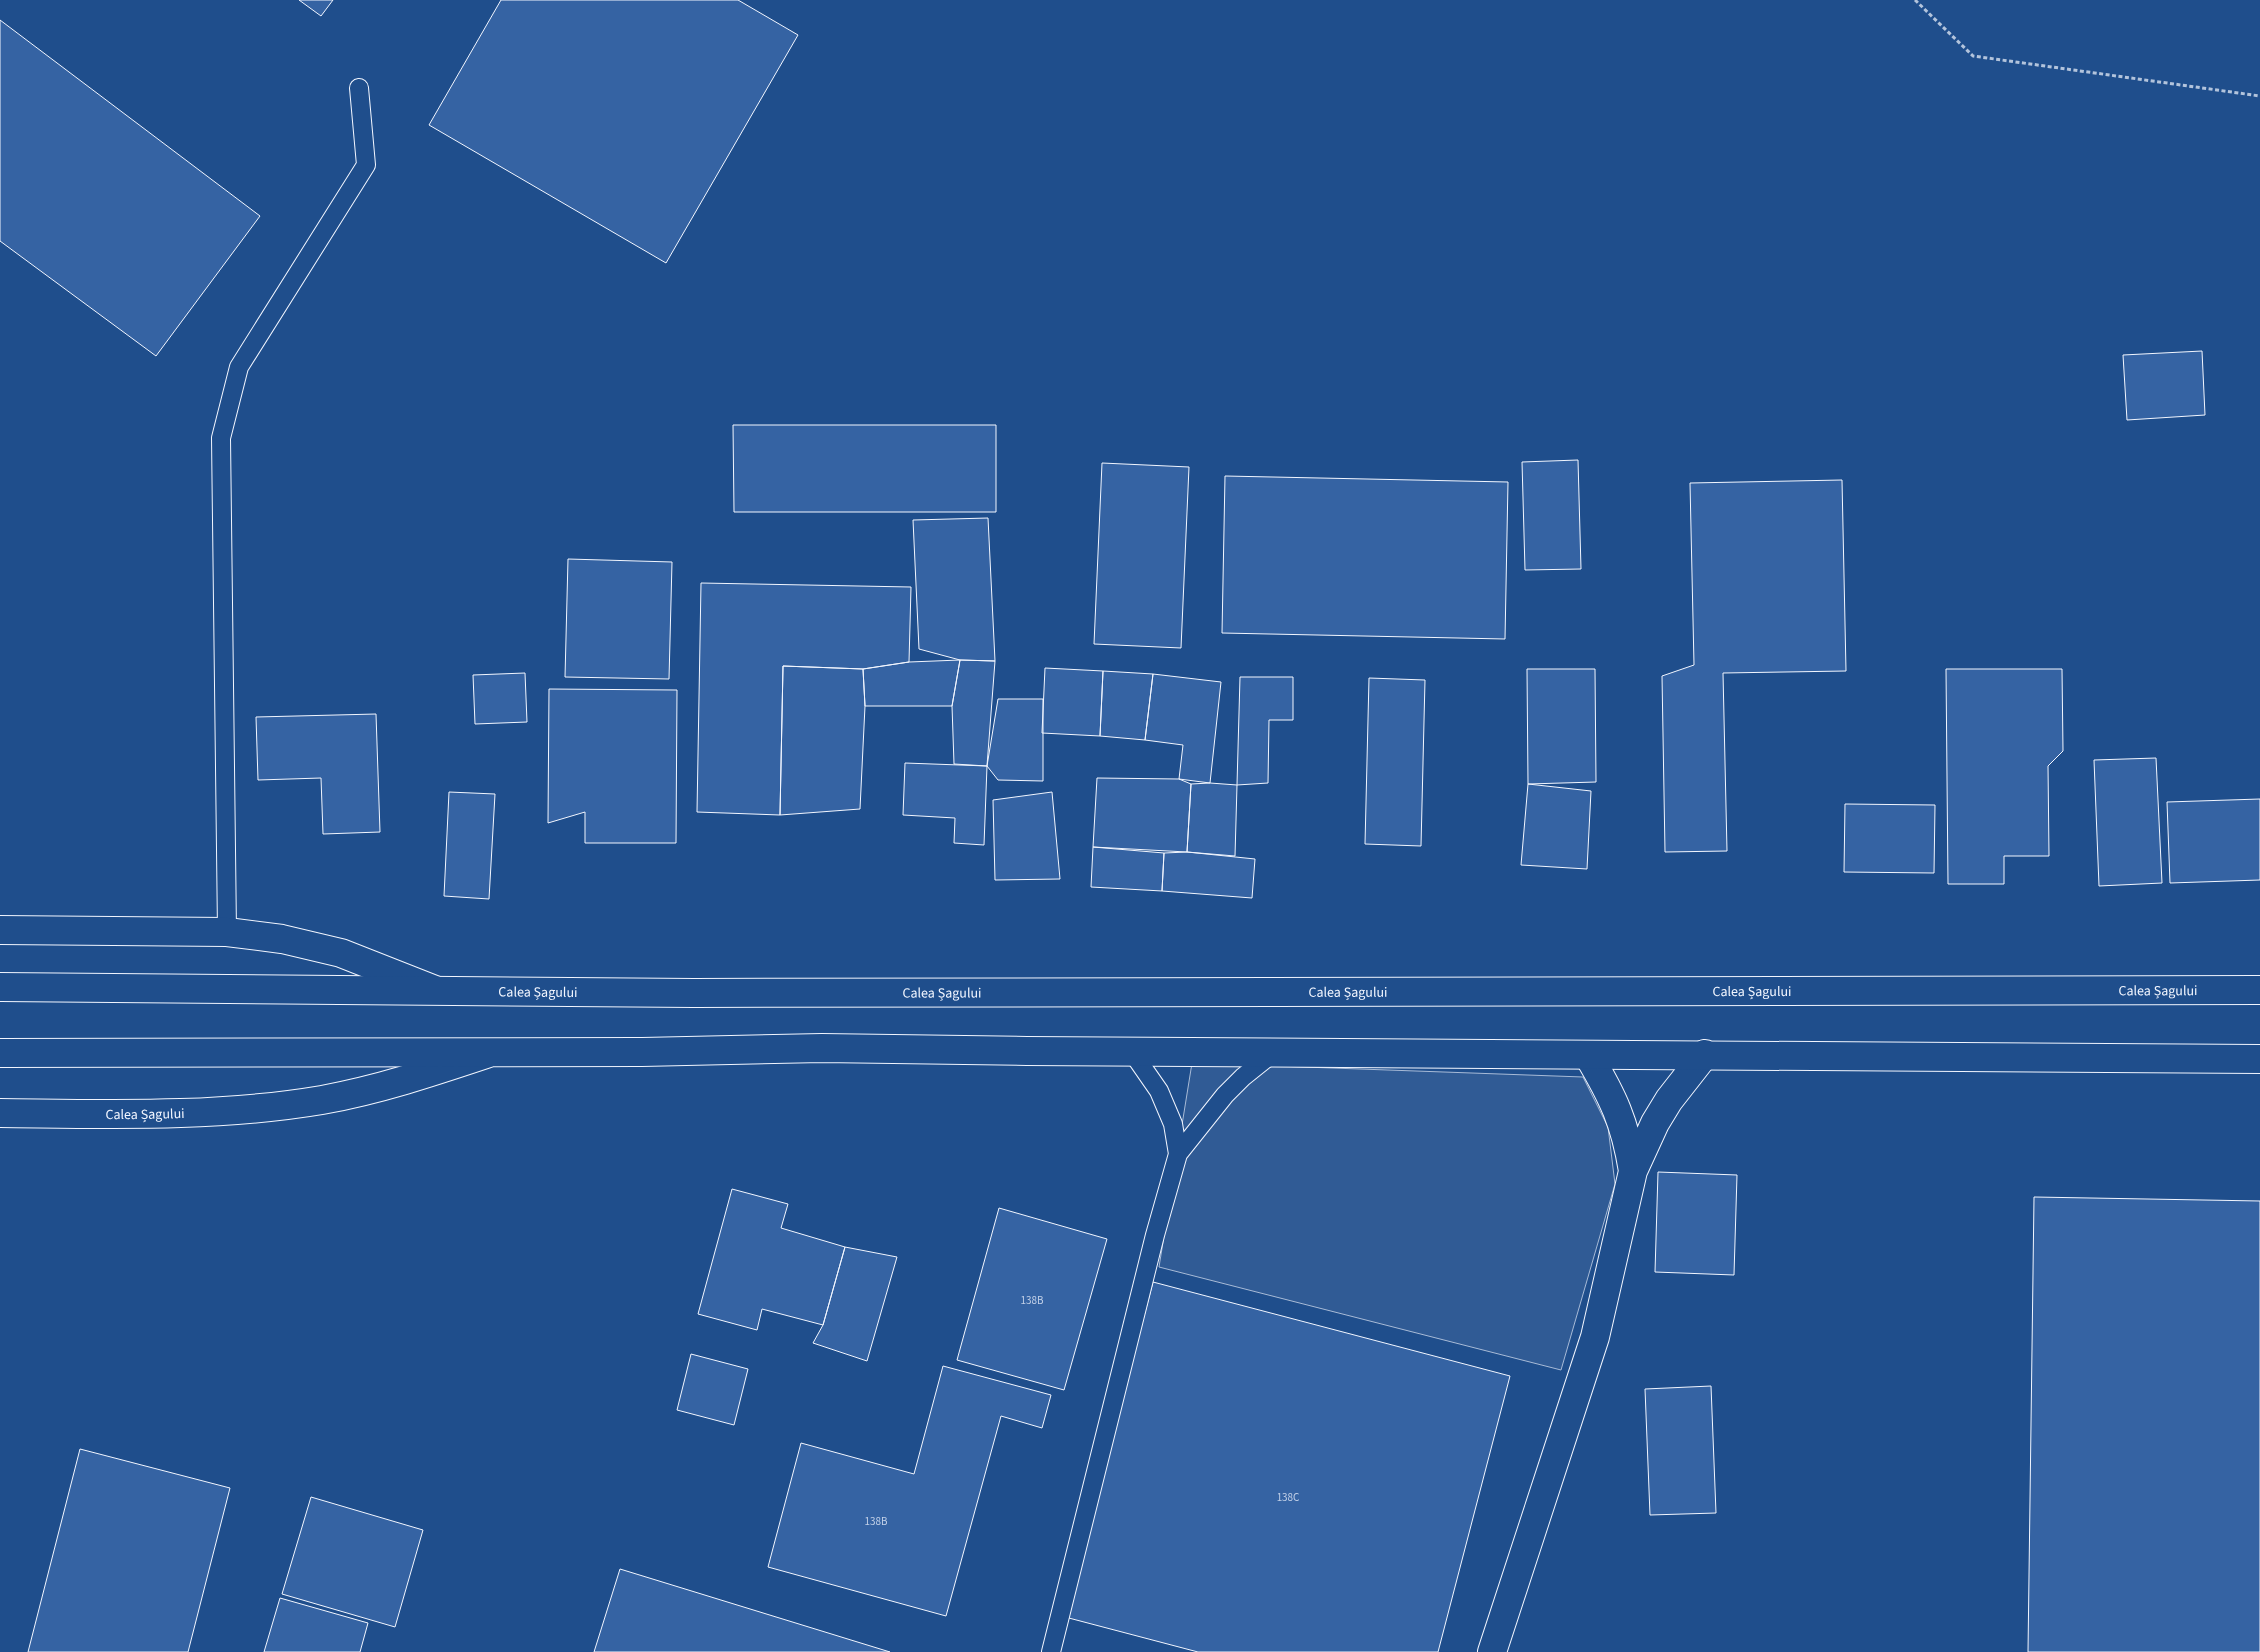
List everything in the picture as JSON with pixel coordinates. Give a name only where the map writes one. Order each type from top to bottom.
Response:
[{"type":"main road","name":"Calea Șagului","points":[[0,930],[227,932],[282,939],[340,952],[435,990]]},
{"type":"main road","name":"Calea Șagului","points":[[0,987],[694,993],[2260,990]]},
{"type":"main road","name":"Calea Șagului","points":[[0,1053],[493,1052],[822,1048],[1132,1052],[1705,1054],[2260,1059]]},
{"type":"main road","name":"Calea Șagului","points":[[0,1113],[163,1114],[250,1110],[323,1100],[400,1082],[493,1052]]},
{"type":"main road","points":[[1492,1652],[1595,1337],[1633,1171],[1655,1123],[1669,1100],[1705,1054]]},
{"type":"main road","points":[[1588,1055],[1612,1094],[1628,1137],[1633,1171]]},
{"type":"lane","points":[[227,932],[222,438],[239,367],[366,165],[358,88]]},
{"type":"lane","points":[[1132,1052],[1159,1092],[1173,1124],[1178,1154]]},
{"type":"lane","points":[[1051,1652],[1152,1244],[1178,1154],[1225,1095],[1273,1052]]},
{"type":"path","points":[[1916,0],[1972,56],[2260,96]]},
{"type":"shaded area","points":[[1192,1063],[1583,1077],[1608,1127],[1615,1184],[1561,1370],[1159,1267]]},
{"type":"building","points":[[299,0],[333,0],[321,16]]},
{"type":"building","points":[[501,0],[738,0],[798,35],[666,263],[429,125]]},
{"type":"building","points":[[0,20],[260,216],[156,356],[0,241]]},
{"type":"building","points":[[2202,351],[2205,415],[2127,420],[2123,355]]},
{"type":"building","points":[[733,425],[996,425],[996,512],[734,512]]},
{"type":"building","points":[[1578,460],[1581,569],[1525,570],[1522,462]]},
{"type":"building","points":[[1102,463],[1189,467],[1181,648],[1094,644]]},
{"type":"building","points":[[1225,476],[1508,482],[1505,639],[1222,633]]},
{"type":"building","points":[[1842,480],[1846,671],[1723,673],[1727,851],[1665,852],[1662,676],[1694,665],[1690,483]]},
{"type":"building","points":[[988,518],[995,661],[960,660],[919,649],[913,520]]},
{"type":"building","points":[[568,559],[672,562],[669,679],[565,677]]},
{"type":"building","points":[[701,583],[911,587],[909,662],[863,669],[783,666],[780,815],[697,812]]},
{"type":"building","points":[[960,660],[952,706],[865,706],[863,669],[909,662]]},
{"type":"building","points":[[960,660],[995,661],[987,766],[954,764],[952,706]]},
{"type":"building","points":[[783,666],[863,669],[865,706],[860,809],[780,815]]},
{"type":"building","points":[[1045,668],[1103,671],[1100,736],[1042,733]]},
{"type":"building","points":[[1527,669],[1595,669],[1596,782],[1528,784]]},
{"type":"building","points":[[1946,669],[2062,669],[2063,751],[2048,766],[2049,856],[2004,856],[2004,884],[1948,884]]},
{"type":"building","points":[[1103,671],[1153,674],[1145,740],[1100,736]]},
{"type":"building","points":[[525,673],[527,722],[475,724],[473,675]]},
{"type":"building","points":[[1153,674],[1221,682],[1210,783],[1179,779],[1183,745],[1145,740]]},
{"type":"building","points":[[1240,677],[1293,677],[1293,720],[1269,720],[1268,783],[1237,785]]},
{"type":"building","points":[[1369,678],[1425,680],[1421,846],[1365,844]]},
{"type":"building","points":[[549,689],[677,690],[676,843],[585,843],[585,812],[548,823]]},
{"type":"building","points":[[998,699],[1043,699],[1043,781],[998,780],[987,766]]},
{"type":"building","points":[[376,714],[380,832],[323,834],[321,778],[258,780],[256,717]]},
{"type":"building","points":[[2156,758],[2162,883],[2099,886],[2094,760]]},
{"type":"building","points":[[905,763],[987,766],[984,845],[954,843],[955,818],[903,815]]},
{"type":"building","points":[[1097,778],[1179,779],[1191,784],[1187,852],[1093,847]]},
{"type":"building","points":[[1191,784],[1237,785],[1235,856],[1187,852]]},
{"type":"building","points":[[1528,784],[1591,791],[1587,869],[1521,865]]},
{"type":"building","points":[[449,792],[495,794],[489,899],[444,896]]},
{"type":"building","points":[[1052,792],[1060,879],[995,880],[993,800]]},
{"type":"building","points":[[2260,799],[2260,880],[2170,883],[2167,802]]},
{"type":"building","points":[[1845,804],[1935,805],[1934,873],[1844,872]]},
{"type":"building","points":[[1093,847],[1164,853],[1162,891],[1091,887]]},
{"type":"building","points":[[1187,852],[1255,859],[1252,898],[1162,891],[1164,853]]},
{"type":"building","points":[[1658,1172],[1737,1175],[1734,1275],[1655,1272]]},
{"type":"building","points":[[732,1189],[788,1204],[781,1228],[845,1247],[823,1325],[762,1309],[757,1330],[698,1314]]},
{"type":"building","points":[[2034,1197],[2260,1201],[2260,1652],[2028,1652]]},
{"type":"building","points":[[999,1208],[1107,1239],[1064,1390],[957,1360]]},
{"type":"building","points":[[845,1247],[897,1257],[867,1361],[813,1343],[823,1325]]},
{"type":"building","points":[[1153,1282],[1510,1376],[1438,1652],[1198,1652],[1065,1617]]},
{"type":"building","points":[[691,1354],[748,1369],[734,1425],[677,1410]]},
{"type":"building","points":[[943,1366],[1051,1395],[1042,1428],[1001,1416],[946,1616],[768,1567],[801,1443],[914,1474]]},
{"type":"building","points":[[1711,1386],[1716,1513],[1650,1515],[1645,1389]]},
{"type":"building","points":[[80,1449],[230,1488],[188,1652],[28,1652]]},
{"type":"building","points":[[311,1497],[423,1530],[395,1627],[282,1594]]},
{"type":"building","points":[[620,1569],[890,1652],[594,1652]]},
{"type":"building","points":[[280,1598],[368,1623],[360,1652],[264,1652]]}]
